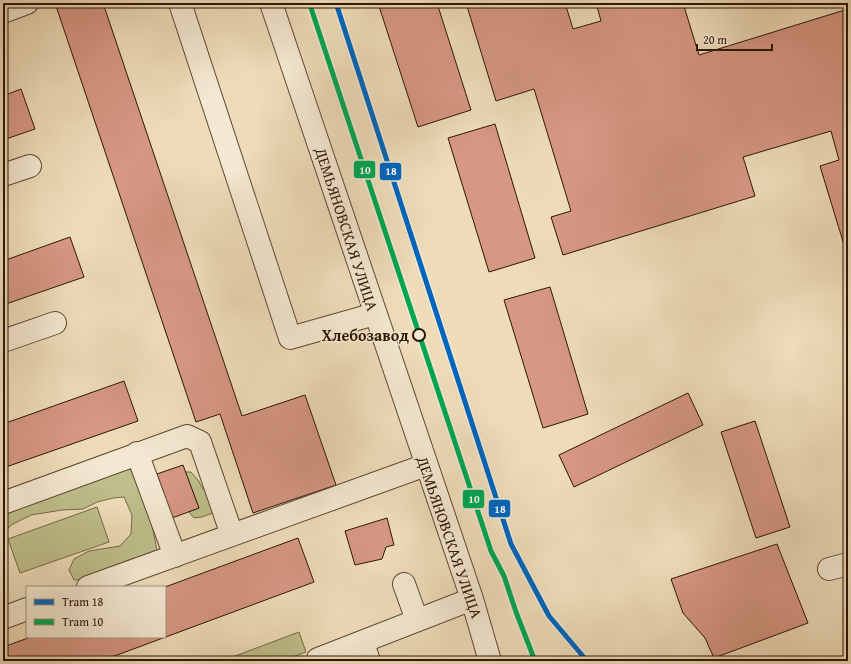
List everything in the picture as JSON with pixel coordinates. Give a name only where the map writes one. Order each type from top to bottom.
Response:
[{"type":"street","points":[[3,12],[27,3]]},
{"type":"street","points":[[180,3],[290,338],[375,314]]},
{"type":"street","name":"ДЕМЬЯНОВСКАЯ УЛИЦА","points":[[271,3],[472,599],[490,661]]},
{"type":"street","points":[[3,175],[30,166]]},
{"type":"street","points":[[3,341],[55,323]]},
{"type":"street","points":[[3,503],[187,436],[200,442],[232,535]]},
{"type":"street","points":[[138,453],[174,556]]},
{"type":"street","points":[[91,586],[426,465]]},
{"type":"street","points":[[404,584],[418,620]]},
{"type":"street","points":[[318,661],[318,659],[366,651],[418,620],[472,599]]},
{"type":"street","points":[[3,618],[26,609]]},
{"type":"green space","points":[[128,466],[135,476],[152,525],[157,550],[150,555],[129,560],[85,580],[74,580],[69,570],[74,559],[89,551],[120,546],[131,534],[132,515],[124,497],[97,502],[83,509],[62,510],[31,515],[11,525],[3,534],[3,513]]},
{"type":"green space","points":[[185,472],[191,472],[203,489],[211,495],[213,513],[194,518],[189,512],[199,508]]},
{"type":"green space","points":[[97,507],[109,542],[20,573],[8,539]]},
{"type":"green space","points":[[299,632],[306,652],[282,661],[222,661]]},
{"type":"building","points":[[55,3],[103,3],[242,416],[305,395],[336,485],[253,513],[220,414],[196,422]]},
{"type":"building","points":[[378,3],[437,3],[471,110],[418,127]]},
{"type":"building","points":[[466,3],[565,3],[573,29],[601,21],[596,3],[683,3],[699,55],[848,9],[848,258],[820,166],[839,160],[831,131],[743,157],[755,196],[563,255],[551,217],[571,211],[534,89],[496,101]]},
{"type":"building","points":[[21,89],[35,129],[3,140],[3,96]]},
{"type":"building","points":[[495,124],[535,258],[489,272],[448,138]]},
{"type":"building","points":[[70,237],[84,277],[3,305],[3,261]]},
{"type":"building","points":[[550,287],[588,414],[543,428],[504,300]]},
{"type":"building","points":[[124,381],[138,421],[3,468],[3,424]]},
{"type":"building","points":[[688,393],[703,425],[574,487],[559,455]]},
{"type":"building","points":[[755,421],[790,527],[756,538],[721,432]]},
{"type":"building","points":[[183,465],[199,508],[172,518],[157,474]]},
{"type":"building","points":[[387,518],[394,545],[386,547],[382,559],[355,565],[345,531]]},
{"type":"building","points":[[298,538],[314,582],[166,637],[166,587]]},
{"type":"building","points":[[777,544],[808,623],[714,658],[705,638],[683,613],[671,579]]},
{"type":"building","points":[[28,638],[163,638],[101,661],[3,661],[3,647]]},
{"type":"tram line","name":"18","points":[[336,3],[511,544],[549,616],[587,661]]},
{"type":"tram line","name":"10","points":[[310,5],[491,551],[504,576],[535,661]]},
{"type":"place","name":"Хлебозавод","points":[[419,335]]}]
